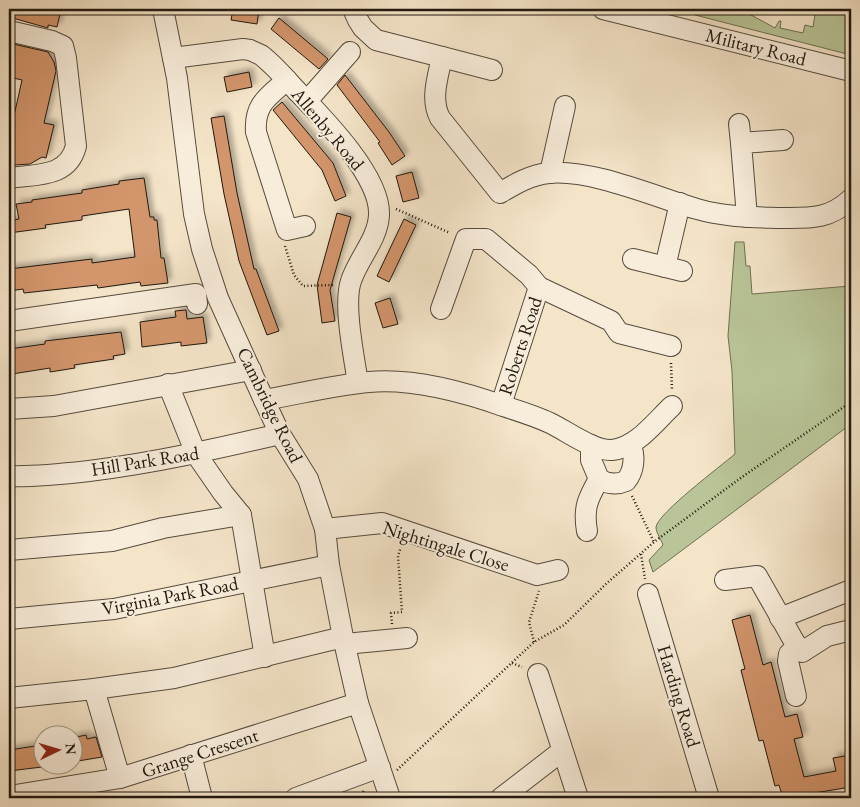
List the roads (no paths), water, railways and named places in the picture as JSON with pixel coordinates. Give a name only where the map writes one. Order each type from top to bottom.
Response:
[{"type":"street","name":"Cambridge Road","points":[[163,9],[187,146],[194,214],[197,293],[251,370],[280,434],[308,479],[325,529],[329,565],[358,703],[390,798]]},
{"type":"street","points":[[353,9],[363,28],[376,40],[492,70]]},
{"type":"street","name":"Military Road","points":[[603,9],[851,71]]},
{"type":"street","points":[[9,31],[52,41],[63,46],[76,146],[74,154],[62,169],[54,172],[9,178]]},
{"type":"street","name":"Allenby Road","points":[[173,58],[235,50],[250,50],[266,59],[307,101],[345,145],[376,193],[379,210],[378,224],[352,277],[348,290],[348,307],[358,383]]},
{"type":"street","points":[[307,101],[350,52]]},
{"type":"street","points":[[442,57],[436,90],[435,110],[494,198],[524,180],[550,173],[580,175],[613,183],[680,204],[716,213],[747,217],[816,218],[832,214],[851,199]]},
{"type":"street","points":[[287,80],[264,101],[255,119],[256,132],[296,228]]},
{"type":"street","points":[[550,173],[565,106]]},
{"type":"street","points":[[747,217],[740,134],[783,140]]},
{"type":"street","points":[[633,260],[674,269],[680,204]]},
{"type":"street","points":[[441,309],[466,240],[486,239],[529,275],[539,287],[611,321],[619,333],[671,346]]},
{"type":"street","name":"Roberts Road","points":[[501,405],[539,287]]},
{"type":"street","points":[[9,321],[197,293]]},
{"type":"street","points":[[9,409],[54,406],[251,370]]},
{"type":"street","points":[[264,400],[358,383],[380,381],[418,385],[501,405],[547,422],[591,445],[606,450],[630,444],[672,406]]},
{"type":"street","points":[[168,384],[196,454],[223,493],[241,514],[265,657]]},
{"type":"street","name":"Hill Park Road","points":[[9,476],[36,477],[118,467],[196,454],[280,434]]},
{"type":"street","points":[[591,445],[590,460],[599,479],[609,484],[626,481],[631,472],[634,458],[630,444]]},
{"type":"street","points":[[587,531],[585,508],[588,497],[599,479]]},
{"type":"street","points":[[9,550],[112,541],[163,528],[241,514]]},
{"type":"street","name":"Nightingale Close","points":[[325,529],[382,523],[538,583],[558,570]]},
{"type":"street","name":"Virginia Park Road","points":[[9,619],[114,609],[329,565]]},
{"type":"street","points":[[725,580],[757,576],[780,618],[802,652],[827,636],[851,630]]},
{"type":"street","points":[[780,618],[851,590]]},
{"type":"street","name":"Harding Road","points":[[648,594],[710,798]]},
{"type":"street","points":[[9,698],[174,678],[344,641],[400,638]]},
{"type":"street","points":[[796,696],[788,661],[789,654],[798,647]]},
{"type":"street","points":[[538,674],[578,798]]},
{"type":"street","points":[[94,689],[117,785]]},
{"type":"street","name":"Grange Crescent","points":[[9,796],[117,785],[191,755],[358,703]]},
{"type":"street","points":[[501,798],[562,751]]},
{"type":"street","points":[[191,755],[202,798]]},
{"type":"street","points":[[296,798],[382,772]]}]
